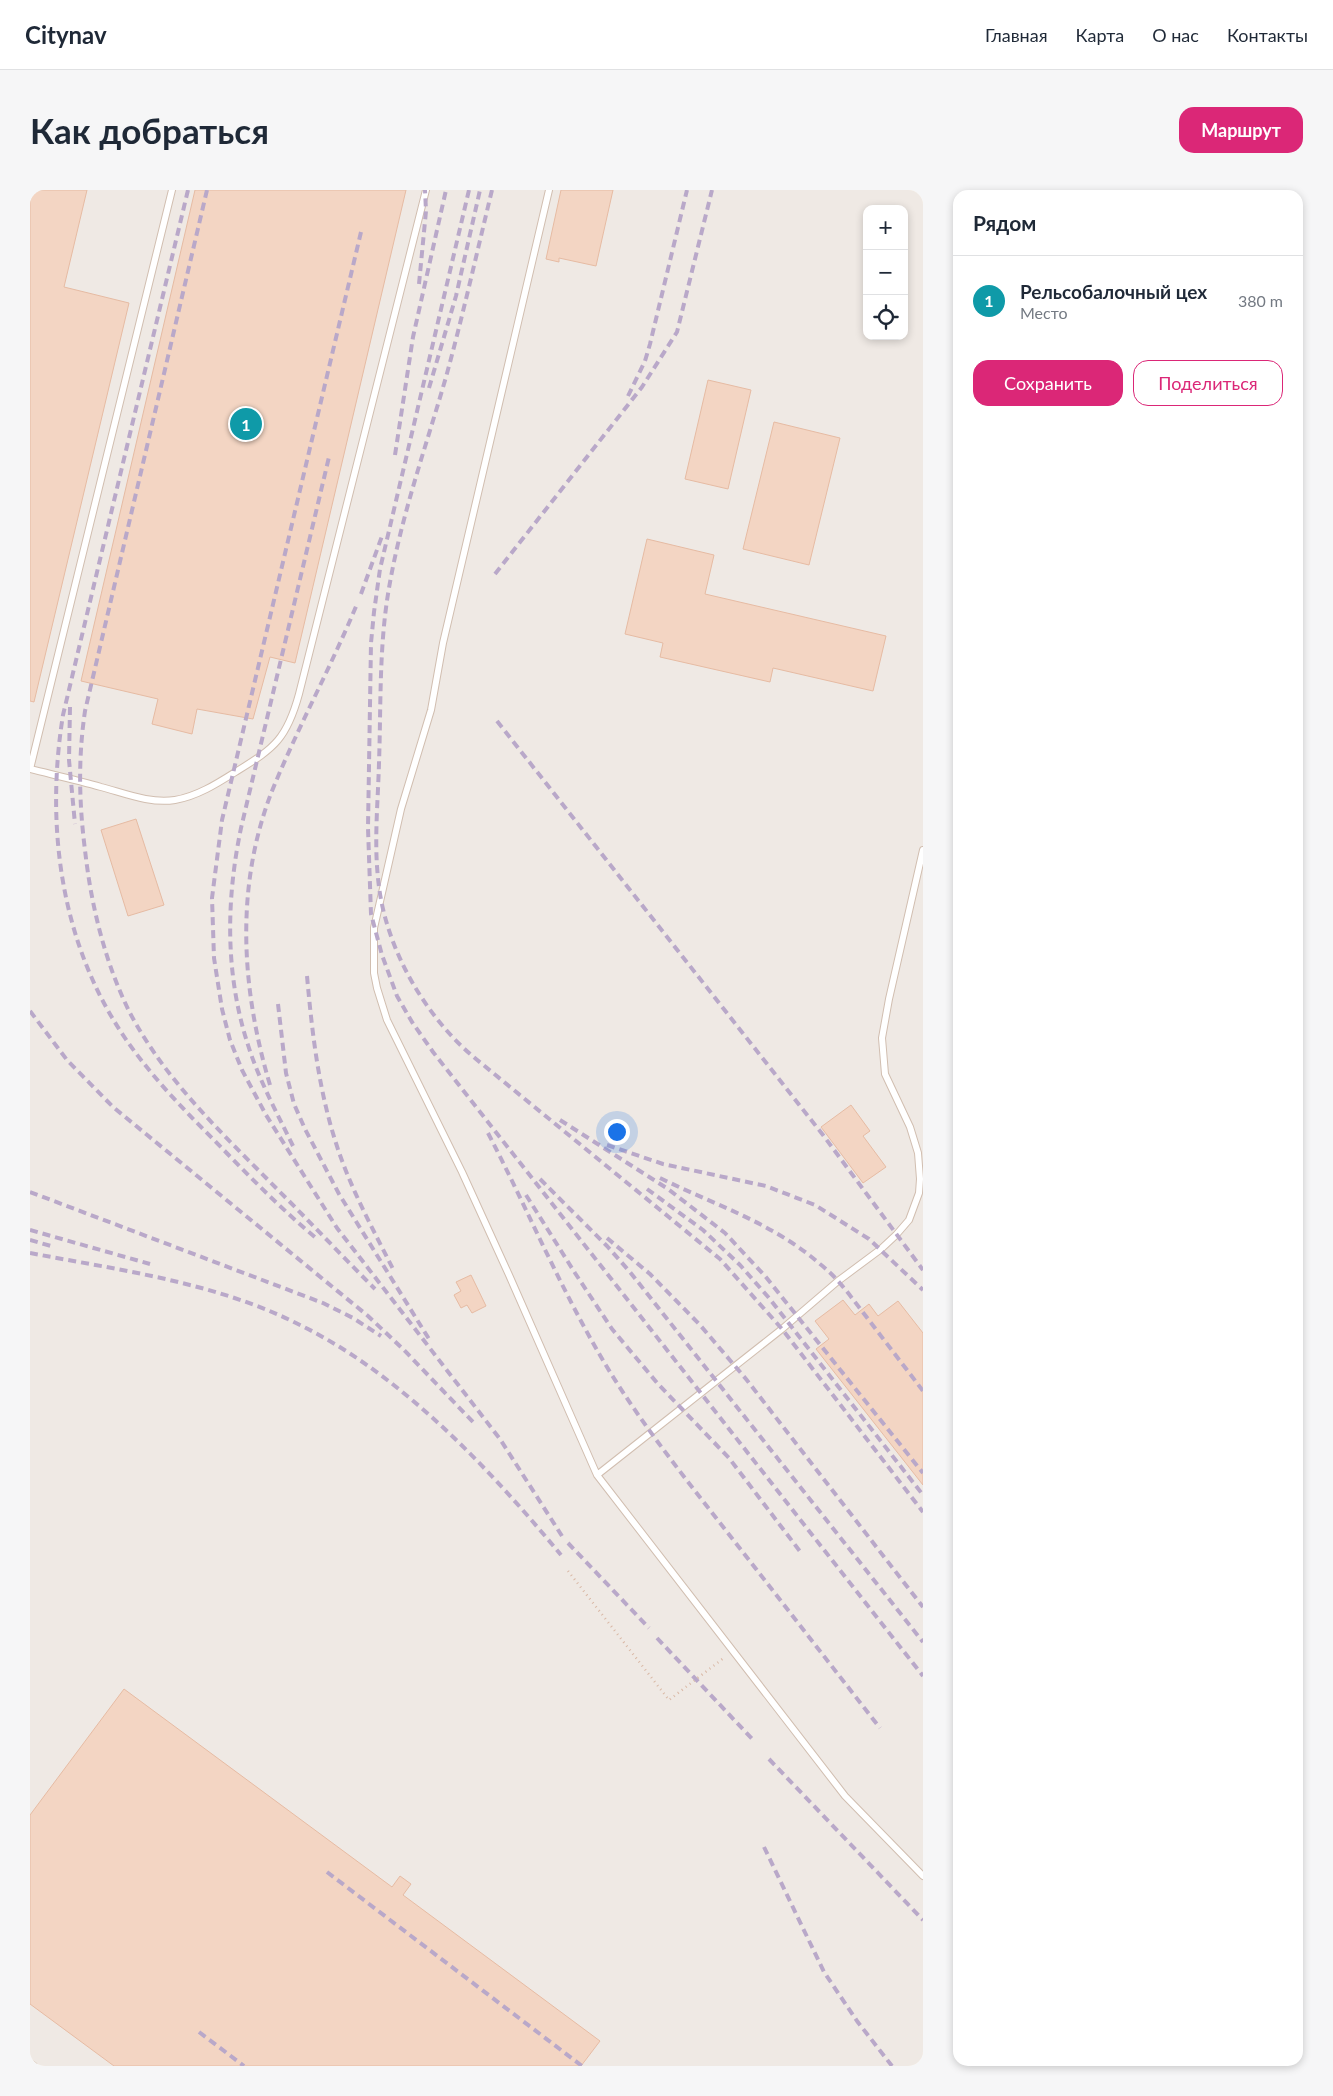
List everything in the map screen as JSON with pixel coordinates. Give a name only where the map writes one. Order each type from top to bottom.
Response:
[{"type":"lane","points":[[172,190],[30,769],[152,800],[175,800],[213,786],[267,753],[283,736],[299,694],[426,190]]},
{"type":"lane","points":[[550,190],[443,643],[431,710],[409,780],[387,864],[374,928],[373,957],[376,988],[387,1020],[509,1275],[597,1475],[845,1796],[923,1876]]},
{"type":"lane","points":[[597,1475],[782,1329],[838,1281],[881,1249],[909,1220],[919,1193],[918,1153],[910,1127],[885,1074],[882,1038],[923,852]]},
{"type":"lane","points":[[30,2063],[34,2066]]},
{"type":"path","points":[[568,1571],[670,1700],[732,1651]]},
{"type":"shaded area","points":[[30,190],[923,190],[923,2066],[30,2066]]},
{"type":"building","points":[[30,190],[87,190],[64,287],[129,303],[34,702],[30,701]]},
{"type":"building","points":[[195,190],[406,190],[295,663],[270,657],[253,719],[197,709],[192,734],[152,724],[158,699],[81,681]]},
{"type":"building","points":[[561,190],[613,190],[596,266],[559,258],[559,262],[546,259]]},
{"type":"building","points":[[708,380],[751,390],[728,489],[685,479]]},
{"type":"building","points":[[774,422],[840,438],[809,565],[743,549]]},
{"type":"building","points":[[647,539],[714,555],[705,594],[886,636],[873,691],[773,668],[770,682],[660,657],[663,643],[625,634]]},
{"type":"building","points":[[136,819],[164,905],[128,916],[101,830]]},
{"type":"building","points":[[851,1105],[870,1131],[863,1136],[886,1167],[863,1183],[821,1127]]},
{"type":"building","points":[[471,1275],[486,1306],[472,1313],[467,1305],[461,1308],[454,1295],[461,1291],[456,1282]]},
{"type":"building","points":[[843,1300],[855,1315],[869,1304],[878,1316],[898,1301],[923,1333],[923,1485],[816,1349],[829,1339],[815,1321]]},
{"type":"building","points":[[124,1689],[392,1887],[400,1876],[411,1884],[403,1895],[600,2041],[581,2066],[114,2066],[30,2004],[30,1815]]},
{"type":"railway","points":[[188,190],[63,715],[58,757],[56,800],[58,842],[63,883],[73,924],[86,964],[103,1002],[125,1038],[156,1079],[191,1117],[264,1191],[316,1238]]},
{"type":"railway","points":[[207,190],[85,711],[81,746],[81,815],[91,892],[106,954],[121,994],[130,1013],[161,1063],[198,1108],[375,1289]]},
{"type":"railway","points":[[419,284],[426,211],[425,190]]},
{"type":"railway","points":[[395,455],[413,337],[446,190]]},
{"type":"railway","points":[[469,190],[380,569],[374,612],[371,643],[368,828],[371,914],[382,955],[397,996],[433,1052],[923,1676]]},
{"type":"railway","points":[[429,388],[456,296],[480,190]]},
{"type":"railway","points":[[492,190],[446,377],[399,539],[385,615],[376,835],[378,878],[382,904],[389,929],[398,954],[410,978],[424,1001],[457,1042],[720,1259],[782,1329],[923,1512]]},
{"type":"railway","points":[[628,396],[645,361],[650,344],[687,190]]},
{"type":"railway","points":[[495,574],[642,387],[677,332],[712,190]]},
{"type":"railway","points":[[361,232],[222,820],[212,898],[214,958],[222,1009],[230,1040],[242,1070],[266,1115],[337,1228],[500,1439],[562,1536]]},
{"type":"railway","points":[[293,1146],[257,1071],[240,1018],[232,964],[231,910],[236,855],[241,828],[329,457]]},
{"type":"railway","points":[[361,594],[382,536]]},
{"type":"railway","points":[[270,1085],[260,1048],[248,974],[247,900],[252,863],[260,827],[272,791],[357,604]]},
{"type":"railway","points":[[70,707],[69,760],[75,824]]},
{"type":"railway","points":[[497,721],[823,1135],[923,1270]]},
{"type":"railway","points":[[307,976],[320,1079],[329,1120],[354,1191],[394,1271]]},
{"type":"railway","points":[[278,1004],[286,1073],[294,1104],[305,1129],[339,1194],[429,1339]]},
{"type":"railway","points":[[30,1011],[67,1060],[113,1107],[368,1316],[403,1349],[473,1422]]},
{"type":"railway","points":[[560,1120],[668,1189],[725,1233],[765,1276],[923,1473]]},
{"type":"railway","points":[[488,1133],[577,1313],[624,1394],[684,1476],[880,1728]]},
{"type":"railway","points":[[607,1145],[663,1164],[766,1186],[815,1205],[869,1239],[923,1290]]},
{"type":"railway","points":[[660,1178],[763,1226],[783,1237],[820,1264],[844,1288],[923,1391]]},
{"type":"railway","points":[[540,1179],[607,1246],[630,1272],[923,1642]]},
{"type":"railway","points":[[647,1189],[703,1230],[740,1265],[769,1298],[923,1495]]},
{"type":"railway","points":[[30,1192],[323,1303],[353,1318],[381,1336]]},
{"type":"railway","points":[[526,1195],[612,1329],[658,1384],[729,1458],[802,1554]]},
{"type":"railway","points":[[30,1230],[150,1264]]},
{"type":"railway","points":[[607,1238],[650,1274],[700,1325],[746,1379],[923,1607]]},
{"type":"railway","points":[[30,1240],[51,1246]]},
{"type":"railway","points":[[30,1253],[199,1287],[264,1309],[296,1323],[334,1344],[371,1368],[440,1425],[503,1489],[561,1555]]},
{"type":"railway","points":[[568,1543],[649,1628]]},
{"type":"railway","points":[[657,1638],[755,1742]]},
{"type":"railway","points":[[769,1759],[923,1920]]},
{"type":"railway","points":[[764,1847],[824,1972],[857,2021],[892,2066]]},
{"type":"railway","points":[[327,1872],[582,2066]]},
{"type":"railway","points":[[199,2032],[244,2066]]},
{"type":"place","name":"Рельсобалочный цех","points":[[246,424]]}]
